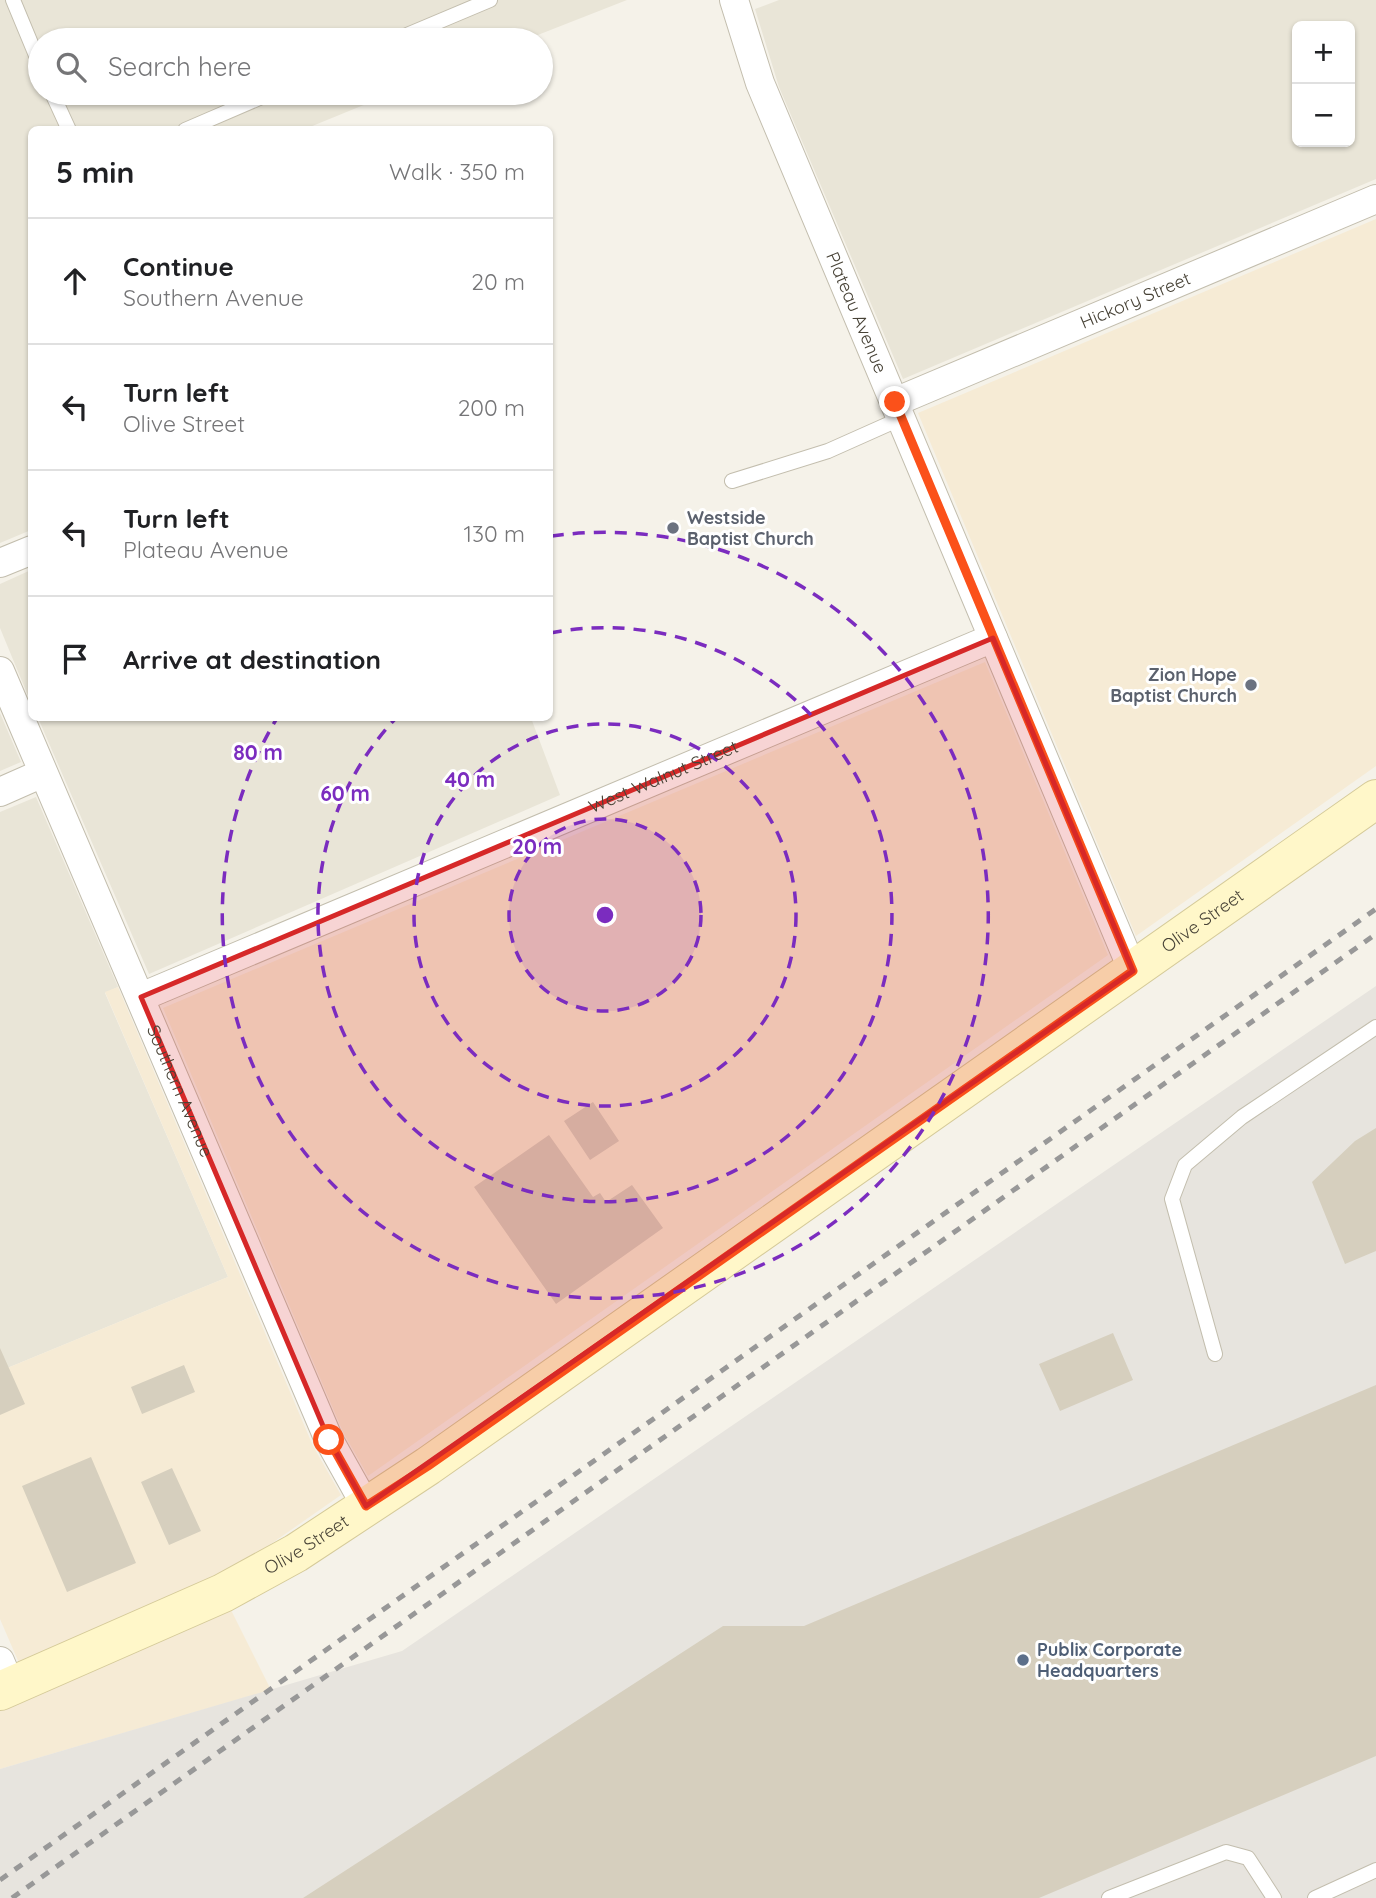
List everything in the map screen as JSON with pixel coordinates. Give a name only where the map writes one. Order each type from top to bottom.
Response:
[{"type":"main road","name":"Olive Street","points":[[4,1680],[223,1593],[296,1553],[440,1458],[1376,799]]},
{"type":"street","name":"Plateau Avenue","points":[[734,0],[760,82],[1133,971]]},
{"type":"street","name":"Hickory Street","points":[[899,410],[1376,199]]},
{"type":"street","points":[[0,563],[28,552]]},
{"type":"street","name":"West Walnut Street","points":[[141,997],[993,638]]},
{"type":"street","name":"Southern Avenue","points":[[0,671],[329,1440],[366,1506]]},
{"type":"street","points":[[0,792],[43,773]]},
{"type":"lane","points":[[13,0],[28,36]]},
{"type":"lane","points":[[424,28],[490,0]]},
{"type":"lane","points":[[58,105],[67,126]]},
{"type":"lane","points":[[194,126],[243,105]]},
{"type":"lane","points":[[732,481],[828,451],[899,410]]},
{"type":"lane","points":[[1215,1354],[1172,1199],[1185,1165],[1242,1117],[1376,1027]]},
{"type":"lane","points":[[1109,1898],[1226,1852],[1248,1858],[1274,1898]]},
{"type":"lane","points":[[1315,1898],[1376,1870]]},
{"type":"highlighted area","points":[[993,638],[1133,971],[366,1506],[329,1440],[141,997]]},
{"type":"shaded area","points":[[0,0],[627,0],[553,29],[28,28],[28,105],[364,105],[312,126],[28,126],[28,531],[0,543]]},
{"type":"shaded area","points":[[779,0],[1376,0],[1376,179],[903,379],[779,87],[755,9]]},
{"type":"shaded area","points":[[1376,219],[1376,766],[1136,936],[918,413]]},
{"type":"shaded area","points":[[28,571],[28,696],[0,628],[0,584]]},
{"type":"shaded area","points":[[985,662],[1108,955],[368,1476],[343,1432],[163,1008]]},
{"type":"shaded area","points":[[0,713],[21,762],[0,771]]},
{"type":"shaded area","points":[[39,721],[532,721],[560,795],[149,974]]},
{"type":"shaded area","points":[[36,797],[118,987],[105,993],[228,1277],[0,1371],[0,812]]},
{"type":"shaded area","points":[[1376,986],[1376,1898],[0,1898],[0,1769],[402,1651]]},
{"type":"shaded area","points":[[118,987],[313,1446],[341,1495],[255,1555],[215,1576],[19,1663],[0,1619],[0,1371],[228,1277],[105,992]]},
{"type":"shaded area","points":[[231,1610],[271,1690],[0,1769],[0,1711]]},
{"type":"building","points":[[593,1102],[619,1141],[590,1160],[564,1121]]},
{"type":"building","points":[[1376,1128],[1376,1251],[1345,1264],[1312,1182],[1355,1141]]},
{"type":"building","points":[[549,1135],[593,1197],[600,1193],[606,1202],[632,1185],[663,1228],[556,1304],[474,1187]]},
{"type":"building","points":[[1113,1333],[1133,1380],[1060,1411],[1039,1364]]},
{"type":"building","points":[[0,1348],[25,1404],[0,1415]]},
{"type":"building","points":[[184,1365],[195,1392],[142,1414],[131,1387]]},
{"type":"building","name":"Publix Corporate Headquarters","points":[[1376,1385],[1376,1756],[1039,1898],[303,1898],[723,1626],[804,1626]]},
{"type":"building","points":[[91,1457],[136,1563],[67,1592],[22,1486]]},
{"type":"building","points":[[172,1468],[201,1531],[169,1545],[141,1482]]},
{"type":"railway","points":[[0,1880],[1376,909]]},
{"type":"railway","points":[[12,1898],[1376,934]]},
{"type":"place","name":"Westside Baptist Church","points":[[673,528]]},
{"type":"place","name":"Zion Hope Baptist Church","points":[[1251,685]]},
{"type":"place","name":"Publix Corporate Headquarters","points":[[1023,1660]]},
{"type":"route","points":[[329,1440],[366,1506],[428,1466],[1133,971],[895,402]]}]
